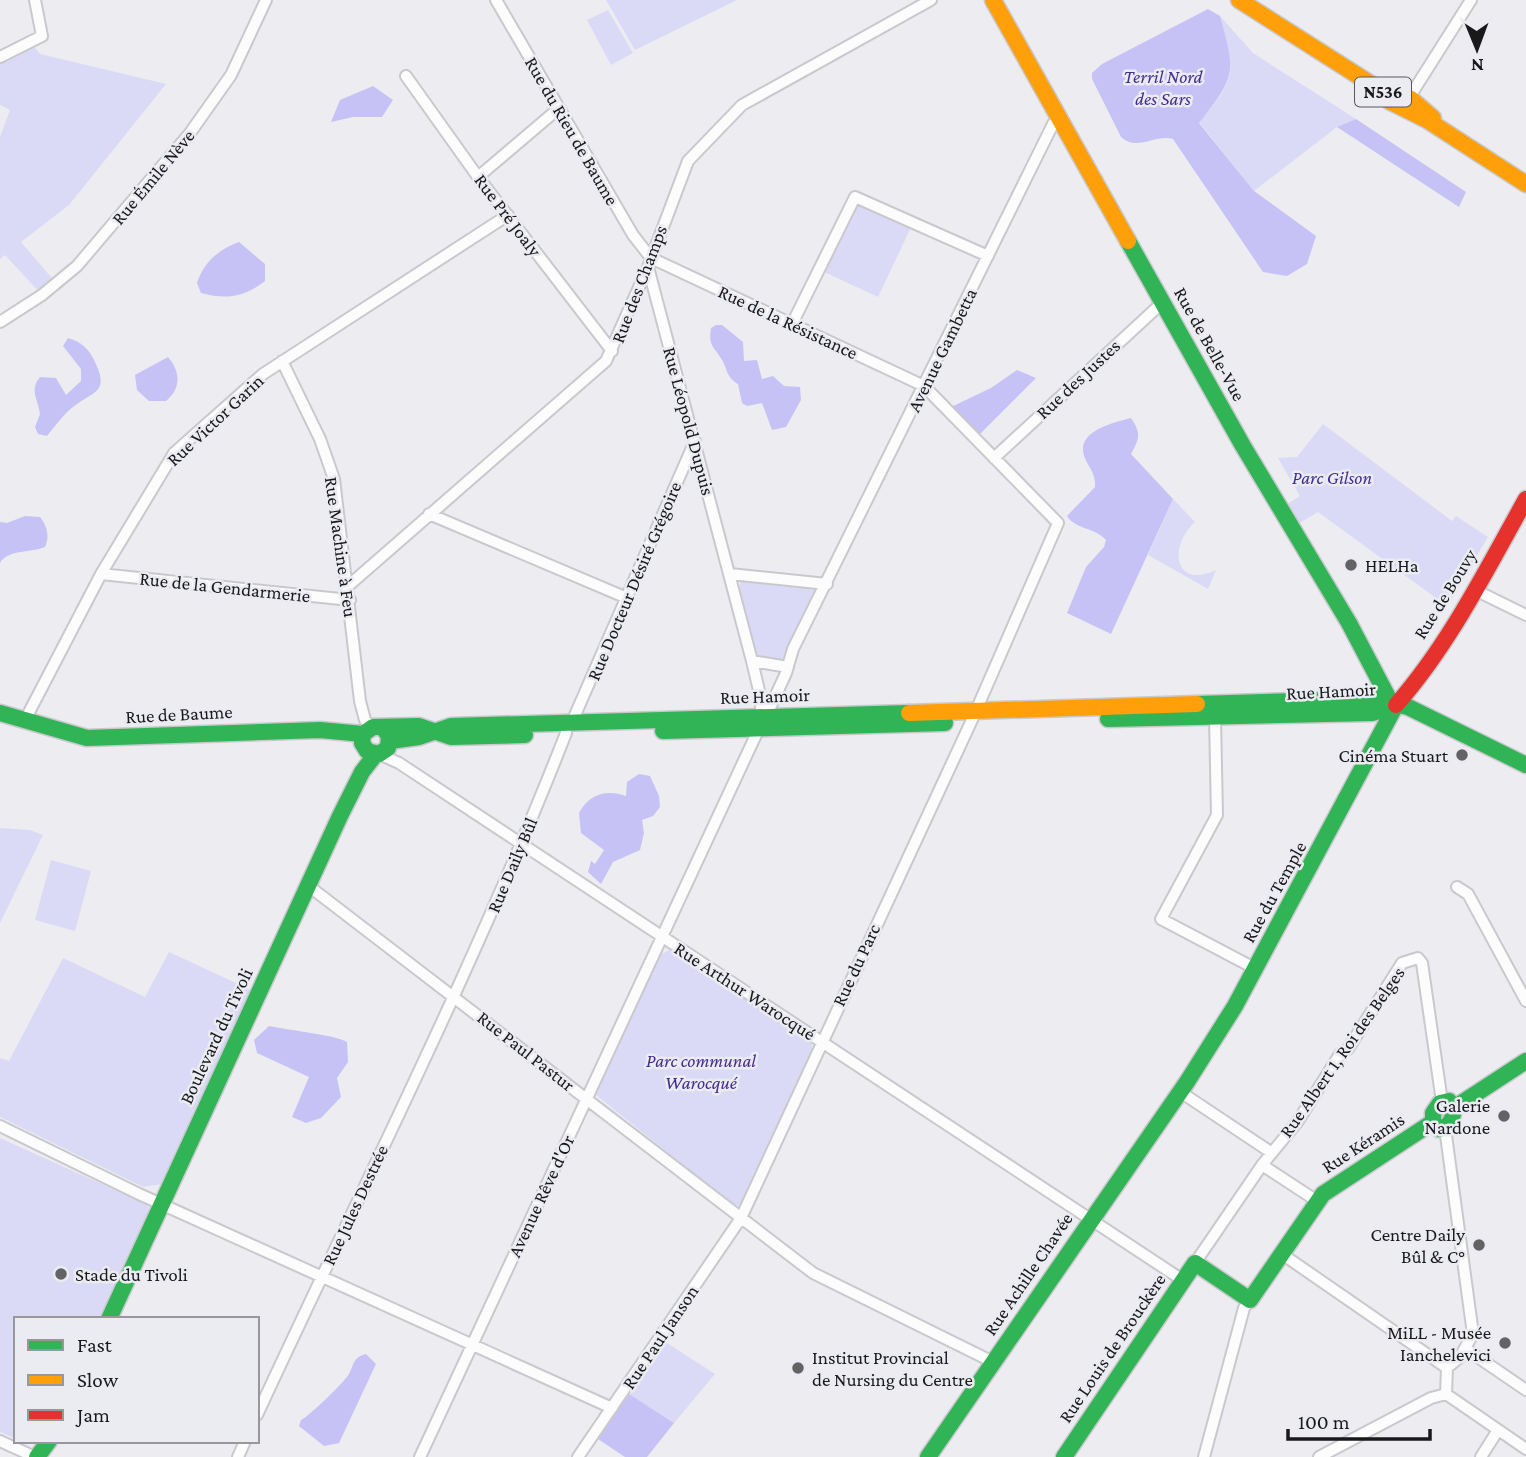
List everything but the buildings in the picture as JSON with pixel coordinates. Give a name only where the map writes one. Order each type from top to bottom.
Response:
[{"type":"street","points":[[0,57],[42,36],[35,0]]},
{"type":"street","name":"Rue Émile Nève","points":[[0,322],[42,295],[77,266],[173,153],[231,75],[266,0]]},
{"type":"street","name":"Rue du Rieu de Baume","points":[[496,0],[650,263]]},
{"type":"street","name":"Rue des Champs","points":[[348,586],[599,368],[612,351],[650,263],[688,161],[727,117],[743,105],[931,0]]},
{"type":"street","name":"Rue de Belle-Vue","points":[[993,0],[1268,490],[1349,623],[1392,704]]},
{"type":"street","name":"N536","points":[[1239,0],[1383,92],[1389,101],[1427,120],[1526,184]]},
{"type":"street","name":"N536","points":[[1248,0],[1385,87],[1411,99],[1437,121],[1526,173]]},
{"type":"street","points":[[1383,92],[1400,102],[1411,99],[1471,0]]},
{"type":"street","name":"Rue Pré Joaly","points":[[406,76],[478,177],[612,351]]},
{"type":"street","points":[[478,177],[558,109]]},
{"type":"street","name":"Avenue Gambetta","points":[[762,721],[788,667],[793,649],[1060,117]]},
{"type":"street","points":[[792,324],[855,197],[988,256]]},
{"type":"street","name":"Rue Victor Garin","points":[[25,720],[101,574],[174,453],[282,361],[508,215]]},
{"type":"street","name":"Rue de la Résistance","points":[[650,263],[792,324],[924,386]]},
{"type":"street","name":"Rue Léopold Dupuis","points":[[650,263],[752,661],[761,699],[762,721]]},
{"type":"street","name":"Rue des Justes","points":[[994,457],[1163,302]]},
{"type":"street","name":"Rue Machine à Feu","points":[[282,361],[320,439],[334,479],[360,701],[373,739]]},
{"type":"street","points":[[924,386],[994,457]]},
{"type":"street","name":"Rue Docteur Désiré Grégoire","points":[[569,728],[695,440]]},
{"type":"street","name":"Rue du Parc","points":[[741,1218],[972,718],[1058,523],[994,457]]},
{"type":"street","name":"Rue de Bouvy","points":[[1392,704],[1410,690],[1475,590],[1526,499]]},
{"type":"street","points":[[429,514],[626,598]]},
{"type":"street","name":"Rue de la Gendarmerie","points":[[101,574],[350,600]]},
{"type":"street","points":[[730,574],[827,584]]},
{"type":"street","points":[[1475,590],[1526,615]]},
{"type":"street","points":[[752,661],[788,667]]},
{"type":"street","name":"Rue Hamoir","points":[[972,718],[1368,699],[1392,704]]},
{"type":"street","points":[[1392,704],[1414,710],[1526,765]]},
{"type":"street","name":"Rue Hamoir","points":[[373,739],[419,726],[433,733],[451,726],[569,728],[762,721],[1215,717],[1372,713],[1392,704]]},
{"type":"street","name":"Rue du Temple","points":[[1091,1219],[1179,1091],[1256,969],[1379,742],[1392,704]]},
{"type":"street","name":"Rue de Baume","points":[[0,713],[87,738],[334,730],[373,739]]},
{"type":"street","points":[[1215,717],[1217,815],[1161,919],[1256,969]]},
{"type":"street","name":"Rue de Baume","points":[[0,720],[86,745],[373,739]]},
{"type":"street","name":"Avenue Rêve d'Or","points":[[420,1457],[762,721]]},
{"type":"street","name":"Rue Daily Bûl","points":[[456,996],[522,846],[569,728]]},
{"type":"street","name":"Rue Arthur Warocqué","points":[[373,739],[399,763],[522,846],[1184,1281]]},
{"type":"street","name":"Boulevard du Tivoli","points":[[109,1317],[310,887],[362,772],[373,739]]},
{"type":"street","name":"Rue Paul Pastur","points":[[310,887],[456,996],[813,1273],[993,1362]]},
{"type":"street","points":[[1457,887],[1468,894],[1526,1001]]},
{"type":"street","name":"Rue Albert 1, Roi des Belges","points":[[1195,1264],[1262,1165],[1304,1111],[1340,1054],[1348,1049],[1402,963],[1418,958],[1422,963],[1448,1105]]},
{"type":"street","name":"Rue Jules Destrée","points":[[259,1411],[456,996]]},
{"type":"street","points":[[1446,1395],[1447,1368],[1468,1345],[1473,1325],[1439,1125],[1434,1112],[1526,1061]]},
{"type":"street","points":[[1179,1091],[1272,1153]]},
{"type":"street","name":"Rue Kéramis","points":[[1250,1300],[1323,1194],[1439,1125]]},
{"type":"street","points":[[0,1126],[612,1408]]},
{"type":"street","points":[[1262,1165],[1318,1201]]},
{"type":"street","name":"Rue Paul Janson","points":[[578,1457],[741,1218]]},
{"type":"street","name":"Rue Achille Chavée","points":[[928,1457],[1091,1219]]},
{"type":"street","points":[[1282,1254],[1447,1368]]},
{"type":"street","points":[[1195,1264],[1250,1300],[1244,1308],[1204,1457]]},
{"type":"street","name":"Rue Louis de Brouckère","points":[[1064,1457],[1195,1264]]},
{"type":"street","points":[[1468,1345],[1526,1390]]},
{"type":"street","points":[[1319,1457],[1431,1398],[1446,1395],[1526,1449]]},
{"type":"street","points":[[1481,1457],[1498,1430]]},
{"type":"street","points":[[0,1441],[36,1457],[47,1443]]},
{"type":"green space","points":[[606,0],[737,0],[635,50]]},
{"type":"green space","name":"Terril Nord des Sars","points":[[1208,9],[1220,16],[1230,63],[1226,84],[1199,123],[1254,191],[1316,236],[1307,264],[1287,276],[1263,272],[1173,139],[1134,143],[1121,137],[1092,79],[1092,73],[1102,64]]},
{"type":"green space","points":[[608,10],[633,53],[611,65],[587,20]]},
{"type":"green space","points":[[1220,16],[1253,53],[1356,119],[1337,127],[1254,191],[1199,122],[1221,95],[1230,73],[1229,50]]},
{"type":"green space","points":[[30,42],[40,54],[166,84],[69,205],[21,242],[57,284],[42,295],[5,255],[0,259],[0,137],[10,110],[0,105],[0,57]]},
{"type":"green space","points":[[373,86],[393,100],[382,117],[353,117],[331,122],[340,100]]},
{"type":"green space","points":[[1356,119],[1466,192],[1459,207],[1337,127]]},
{"type":"green space","points":[[852,199],[914,221],[878,297],[818,269]]},
{"type":"green space","points":[[239,242],[265,264],[265,281],[250,291],[235,296],[201,293],[197,283],[208,263],[225,248]]},
{"type":"green space","points":[[722,325],[743,342],[744,361],[757,360],[762,379],[773,376],[784,386],[800,387],[801,400],[786,427],[772,430],[762,403],[747,406],[742,403],[738,384],[729,376],[711,343],[711,328]]},
{"type":"green space","points":[[68,338],[81,344],[90,353],[99,372],[100,385],[94,393],[69,411],[47,436],[38,434],[35,427],[40,414],[35,386],[40,377],[56,378],[66,395],[81,381],[81,369],[63,346]]},
{"type":"green space","points":[[168,357],[177,374],[177,386],[166,401],[149,401],[137,390],[135,375]]},
{"type":"green space","points":[[1017,370],[1036,378],[977,437],[949,408],[991,388]]},
{"type":"green space","points":[[1131,418],[1138,436],[1131,454],[1173,499],[1111,634],[1067,613],[1086,567],[1104,547],[1106,540],[1075,524],[1067,516],[1095,487],[1094,476],[1083,451],[1087,438],[1100,428]]},
{"type":"green space","name":"Parc Gilson","points":[[1323,424],[1452,521],[1456,516],[1488,537],[1447,606],[1318,512],[1298,524],[1286,505],[1300,496],[1278,458],[1297,457]]},
{"type":"green space","points":[[1173,499],[1195,522],[1181,542],[1180,562],[1184,570],[1191,574],[1202,575],[1216,570],[1208,589],[1148,555]]},
{"type":"green space","points":[[25,516],[40,517],[42,520],[47,535],[45,547],[14,553],[0,563],[0,522],[7,523]]},
{"type":"green space","points":[[741,580],[816,587],[813,602],[782,663],[758,660],[739,590]]},
{"type":"green space","points":[[639,774],[650,776],[659,796],[660,807],[653,816],[642,820],[644,833],[640,850],[613,862],[601,884],[588,872],[591,861],[595,864],[604,850],[581,833],[579,813],[593,797],[605,793],[626,796],[627,782]]},
{"type":"green space","points":[[0,828],[30,830],[43,835],[0,923]]},
{"type":"green space","points":[[51,860],[91,871],[75,931],[35,920]]},
{"type":"green space","name":"Parc communal Warocqué","points":[[669,950],[782,1021],[812,1044],[812,1050],[741,1206],[732,1204],[596,1095],[656,957]]},
{"type":"green space","points":[[169,952],[260,994],[162,1184],[143,1187],[0,1117],[0,1058],[9,1061],[63,958],[145,997]]},
{"type":"green space","points":[[269,1026],[347,1042],[348,1062],[337,1078],[341,1097],[321,1118],[306,1123],[292,1117],[309,1077],[257,1053],[254,1040]]},
{"type":"green space","name":"Stade du Tivoli","points":[[0,1138],[146,1204],[149,1208],[143,1229],[101,1317],[14,1317],[14,1438],[0,1432]]},
{"type":"green space","points":[[667,1343],[715,1374],[674,1423],[630,1395]]},
{"type":"green space","points":[[366,1354],[376,1364],[339,1443],[324,1446],[299,1426],[301,1420],[343,1382],[357,1358]]},
{"type":"green space","points":[[629,1394],[674,1423],[647,1457],[625,1457],[598,1439]]},
{"type":"traffic: fast","points":[[1128,241],[1243,446],[1349,623],[1390,701]]},
{"type":"traffic: fast","points":[[1197,704],[1368,699],[1408,707],[1526,765]]},
{"type":"traffic: fast","points":[[928,1457],[1187,1082],[1235,1006],[1396,705]]},
{"type":"traffic: fast","points":[[1108,719],[1372,713],[1392,707]]},
{"type":"traffic: fast","points":[[0,713],[87,738],[320,730],[363,734]]},
{"type":"traffic: fast","points":[[390,741],[419,737],[451,726],[909,713]]},
{"type":"traffic: fast","points":[[663,731],[945,723]]},
{"type":"traffic: fast","points":[[384,729],[389,736],[388,748],[379,754],[367,751],[362,743],[363,734],[373,727],[419,726],[451,737],[525,735]]},
{"type":"traffic: fast","points":[[110,1317],[340,816],[362,772],[375,755]]},
{"type":"traffic: fast","points":[[1454,1108],[1526,1061]]},
{"type":"traffic: fast","points":[[1433,1122],[1433,1113],[1440,1103],[1449,1101],[1454,1108]]},
{"type":"traffic: fast","points":[[1433,1122],[1439,1129],[1446,1126],[1452,1119],[1454,1108]]},
{"type":"traffic: fast","points":[[1064,1457],[1195,1263],[1250,1300],[1323,1194],[1433,1122]]},
{"type":"traffic: fast","points":[[37,1457],[48,1443]]},
{"type":"traffic: slow","points":[[993,0],[1128,241]]},
{"type":"traffic: slow","points":[[1239,0],[1382,91],[1389,101],[1427,120],[1526,184]]},
{"type":"traffic: slow","points":[[1387,88],[1411,99],[1433,118]]},
{"type":"traffic: slow","points":[[909,713],[1197,704]]},
{"type":"traffic: jam","points":[[1396,705],[1450,632],[1526,499]]},
{"type":"place","name":"HELHa","points":[[1351,565]]},
{"type":"place","name":"Cinéma Stuart","points":[[1462,755]]},
{"type":"place","name":"Galerie Nardone","points":[[1504,1116]]},
{"type":"place","name":"Centre Daily Bûl & C°","points":[[1479,1245]]},
{"type":"place","name":"Stade du Tivoli","points":[[61,1274]]},
{"type":"place","name":"MiLL - Musée Ianchelevici","points":[[1505,1343]]},
{"type":"place","name":"Institut Provincial de Nursing du Centre","points":[[798,1368]]}]
